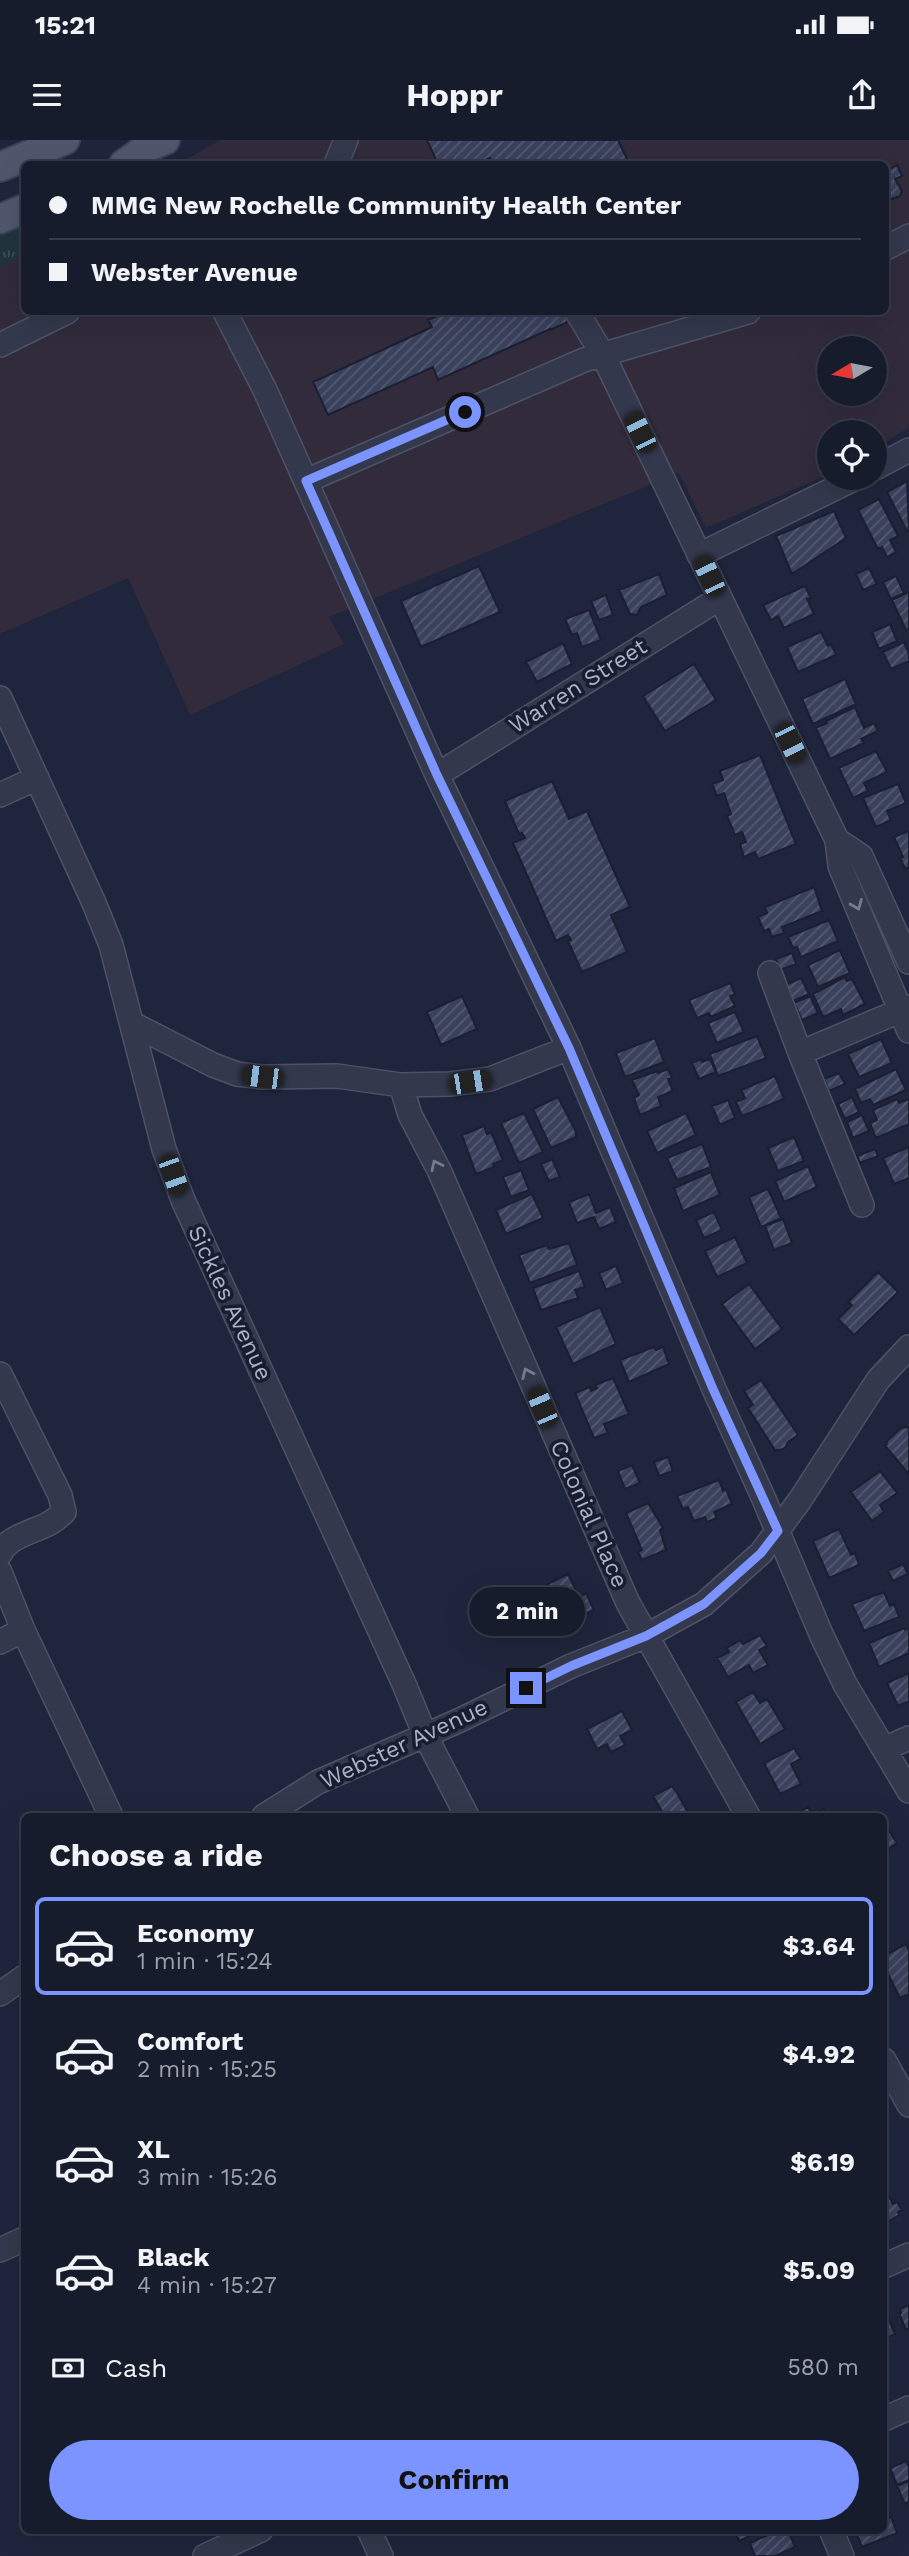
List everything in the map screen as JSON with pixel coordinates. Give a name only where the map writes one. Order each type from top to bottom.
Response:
[{"type":"main road","points":[[0,167],[65,140]]},
{"type":"main road","points":[[130,161],[154,148]]},
{"type":"main road","points":[[0,219],[21,210]]},
{"type":"street","points":[[337,161],[346,140]]},
{"type":"street","points":[[889,246],[909,236]]},
{"type":"street","points":[[0,345],[61,315]]},
{"type":"street","points":[[227,315],[265,390],[437,775],[569,1048],[713,1389],[778,1531],[811,1611],[845,1684],[909,1791]]},
{"type":"street","points":[[580,315],[603,355],[837,841],[840,866],[906,1017],[800,1054]]},
{"type":"street","points":[[306,481],[584,360],[737,315]]},
{"type":"street","points":[[887,462],[909,450]]},
{"type":"street","points":[[699,555],[832,490]]},
{"type":"street","name":"Warren Street","points":[[437,775],[719,598]]},
{"type":"street","name":"Sickles Avenue","points":[[0,698],[111,944],[163,1149],[183,1200],[425,1735],[465,1813]]},
{"type":"street","points":[[0,795],[37,778]]},
{"type":"street","points":[[837,841],[861,856],[909,962]]},
{"type":"street","points":[[770,973],[862,1205]]},
{"type":"street","points":[[133,1024],[213,1065],[237,1074],[262,1077],[337,1076],[401,1085],[450,1084],[490,1079],[569,1048]]},
{"type":"street","name":"Colonial Place","points":[[401,1085],[410,1115],[439,1170],[612,1566],[646,1636],[746,1813]]},
{"type":"street","name":"Webster Avenue","points":[[269,1813],[318,1782],[571,1666],[646,1636],[713,1598],[761,1553],[878,1380],[909,1348]]},
{"type":"street","points":[[0,1374],[60,1495],[64,1512],[51,1522],[19,1536],[2,1549],[0,1554]]},
{"type":"street","points":[[0,1572],[23,1630],[110,1813]]},
{"type":"street","points":[[0,1642],[23,1630]]},
{"type":"street","points":[[884,1749],[909,1738]]},
{"type":"street","points":[[0,1994],[21,1979]]},
{"type":"street","points":[[887,2065],[909,2105]]},
{"type":"street","points":[[0,2250],[21,2240]]},
{"type":"street","points":[[887,2265],[909,2255]]},
{"type":"street","points":[[887,2418],[909,2408]]},
{"type":"street","points":[[205,2556],[252,2534]]},
{"type":"street","points":[[371,2534],[381,2556]]},
{"type":"street","points":[[833,2534],[842,2556]]},
{"type":"shaded area","points":[[221,140],[909,140],[909,428],[887,441],[887,420],[817,420],[817,479],[706,528],[679,473],[329,617],[344,644],[190,715],[128,578],[0,634],[0,248],[21,238],[21,315],[889,315],[889,161],[182,161]]},
{"type":"green space","points":[[21,223],[21,256],[0,267],[0,233]]},
{"type":"building","points":[[427,140],[618,140],[627,159],[492,161],[490,158],[483,161],[437,161]]},
{"type":"building","points":[[897,165],[902,176],[895,179],[902,191],[900,196],[889,200],[889,170]]},
{"type":"building","points":[[439,315],[565,315],[568,322],[438,380],[433,367],[328,415],[313,382],[432,327],[428,320]]},
{"type":"building","points":[[907,481],[909,530],[907,531],[887,492]]},
{"type":"building","points":[[879,499],[898,536],[890,540],[896,552],[887,557],[882,547],[878,549],[858,510]]},
{"type":"building","points":[[834,511],[846,538],[792,574],[776,536]]},
{"type":"building","points":[[479,566],[500,612],[421,647],[401,601]]},
{"type":"building","points":[[869,568],[877,584],[863,590],[856,574]]},
{"type":"building","points":[[659,574],[667,595],[641,607],[637,615],[630,614],[619,590]]},
{"type":"building","points":[[896,576],[904,593],[891,599],[883,582]]},
{"type":"building","points":[[805,586],[814,614],[784,628],[778,616],[771,620],[763,605]]},
{"type":"building","points":[[909,592],[909,629],[906,630],[892,600]]},
{"type":"building","points":[[606,595],[613,615],[599,620],[591,601]]},
{"type":"building","points":[[589,610],[601,640],[582,647],[577,633],[572,635],[565,619]]},
{"type":"building","points":[[890,624],[897,641],[879,649],[872,632]]},
{"type":"building","points":[[821,632],[836,655],[798,672],[787,647]]},
{"type":"building","points":[[904,642],[909,661],[891,669],[883,652]]},
{"type":"building","points":[[563,643],[572,664],[537,682],[526,662]]},
{"type":"building","points":[[694,664],[716,700],[665,731],[643,696]]},
{"type":"building","points":[[845,679],[856,704],[813,724],[802,699]]},
{"type":"building","points":[[855,707],[864,728],[874,723],[878,731],[861,739],[864,743],[830,759],[816,728]]},
{"type":"building","points":[[876,751],[887,772],[864,783],[868,791],[853,798],[839,768]]},
{"type":"building","points":[[760,755],[796,844],[758,859],[755,852],[744,857],[740,844],[746,842],[742,832],[735,835],[727,816],[731,814],[724,793],[717,796],[712,784],[723,780],[720,771]]},
{"type":"building","points":[[552,781],[569,819],[587,811],[630,907],[611,915],[627,952],[582,972],[568,941],[571,940],[568,935],[556,941],[513,843],[525,838],[522,833],[519,834],[505,801]]},
{"type":"building","points":[[898,784],[906,803],[887,811],[891,820],[876,827],[863,798]]},
{"type":"building","points":[[909,831],[909,867],[905,869],[894,837]]},
{"type":"building","points":[[814,887],[822,911],[782,927],[784,933],[772,937],[769,929],[764,931],[758,917],[767,913],[765,907]]},
{"type":"building","points":[[829,920],[838,941],[801,957],[788,937]]},
{"type":"building","points":[[840,950],[850,973],[818,987],[808,965]]},
{"type":"building","points":[[792,953],[796,964],[780,970],[776,959]]},
{"type":"building","points":[[845,977],[847,981],[852,979],[865,1004],[843,1015],[841,1009],[823,1017],[813,994]]},
{"type":"building","points":[[801,978],[809,994],[793,1001],[786,985]]},
{"type":"building","points":[[730,983],[735,994],[730,996],[735,1006],[711,1017],[709,1013],[697,1018],[689,1000]]},
{"type":"building","points":[[462,996],[477,1029],[441,1045],[427,1012]]},
{"type":"building","points":[[810,996],[818,1013],[802,1020],[794,1003]]},
{"type":"building","points":[[735,1012],[744,1032],[717,1043],[708,1023]]},
{"type":"building","points":[[757,1036],[766,1058],[718,1076],[710,1054]]},
{"type":"building","points":[[655,1038],[664,1062],[625,1077],[616,1053]]},
{"type":"building","points":[[881,1039],[892,1063],[859,1077],[848,1054]]},
{"type":"building","points":[[701,1059],[702,1062],[710,1059],[716,1072],[699,1079],[692,1063]]},
{"type":"building","points":[[668,1069],[672,1078],[668,1079],[673,1091],[658,1097],[661,1106],[640,1115],[634,1098],[639,1095],[632,1080]]},
{"type":"building","points":[[896,1069],[906,1090],[873,1105],[870,1099],[861,1103],[855,1089]]},
{"type":"building","points":[[839,1073],[845,1084],[829,1091],[824,1079]]},
{"type":"building","points":[[775,1076],[784,1099],[742,1116],[736,1102],[745,1098],[741,1090]]},
{"type":"building","points":[[558,1097],[576,1137],[551,1148],[533,1109]]},
{"type":"building","points":[[852,1097],[859,1112],[845,1119],[838,1104]]},
{"type":"building","points":[[897,1099],[899,1103],[909,1099],[909,1124],[876,1138],[870,1123],[877,1120],[873,1110]]},
{"type":"building","points":[[728,1100],[735,1118],[720,1125],[712,1106]]},
{"type":"building","points":[[524,1113],[543,1152],[519,1163],[501,1123]]},
{"type":"building","points":[[686,1113],[696,1135],[657,1153],[647,1131]]},
{"type":"building","points":[[862,1115],[869,1131],[853,1138],[847,1122]]},
{"type":"building","points":[[484,1126],[487,1134],[491,1132],[503,1160],[476,1174],[462,1135]]},
{"type":"building","points":[[794,1137],[804,1161],[778,1171],[768,1148]]},
{"type":"building","points":[[702,1144],[711,1167],[677,1180],[667,1158]]},
{"type":"building","points":[[909,1147],[909,1178],[894,1184],[883,1158]]},
{"type":"building","points":[[875,1149],[878,1156],[860,1163],[857,1156]]},
{"type":"building","points":[[552,1159],[560,1177],[549,1181],[541,1164]]},
{"type":"building","points":[[808,1166],[817,1187],[784,1202],[775,1181]]},
{"type":"building","points":[[521,1170],[529,1190],[511,1197],[503,1177]]},
{"type":"building","points":[[711,1172],[720,1195],[683,1211],[674,1188]]},
{"type":"building","points":[[768,1189],[781,1218],[761,1227],[749,1197]]},
{"type":"building","points":[[532,1194],[543,1218],[506,1234],[496,1210]]},
{"type":"building","points":[[589,1194],[596,1213],[610,1207],[616,1222],[599,1229],[594,1217],[577,1223],[569,1202]]},
{"type":"building","points":[[714,1212],[722,1230],[704,1238],[696,1220]]},
{"type":"building","points":[[783,1219],[792,1243],[774,1250],[765,1226]]},
{"type":"building","points":[[735,1237],[747,1263],[717,1277],[705,1251]]},
{"type":"building","points":[[569,1243],[577,1265],[530,1283],[519,1255],[547,1245],[549,1249]]},
{"type":"building","points":[[616,1266],[623,1283],[606,1290],[599,1273]]},
{"type":"building","points":[[579,1271],[585,1287],[575,1290],[578,1298],[541,1310],[533,1288]]},
{"type":"building","points":[[878,1272],[898,1292],[854,1335],[838,1319],[852,1305],[848,1302]]},
{"type":"building","points":[[749,1284],[782,1329],[755,1349],[722,1304]]},
{"type":"building","points":[[600,1307],[616,1344],[573,1364],[556,1327]]},
{"type":"building","points":[[654,1347],[656,1350],[663,1347],[669,1364],[629,1382],[620,1360]]},
{"type":"building","points":[[613,1378],[629,1414],[604,1424],[608,1433],[594,1438],[575,1393],[590,1387],[591,1391],[597,1388],[595,1385]]},
{"type":"building","points":[[761,1380],[798,1435],[780,1450],[775,1450],[748,1408],[753,1405],[744,1391]]},
{"type":"building","points":[[908,1427],[909,1474],[886,1447],[887,1441],[901,1428]]},
{"type":"building","points":[[668,1457],[673,1471],[659,1476],[654,1462]]},
{"type":"building","points":[[632,1465],[640,1483],[625,1489],[618,1471]]},
{"type":"building","points":[[880,1471],[897,1493],[880,1505],[884,1512],[872,1521],[851,1492]]},
{"type":"building","points":[[719,1480],[732,1504],[714,1512],[717,1518],[707,1522],[705,1517],[694,1521],[688,1507],[683,1509],[677,1496]]},
{"type":"building","points":[[648,1503],[663,1528],[660,1530],[666,1550],[642,1560],[638,1552],[642,1550],[626,1513]]},
{"type":"building","points":[[839,1529],[851,1555],[855,1553],[859,1565],[829,1578],[813,1541]]},
{"type":"building","points":[[903,1564],[908,1574],[893,1581],[888,1571]]},
{"type":"building","points":[[568,1574],[579,1597],[586,1593],[594,1610],[564,1623],[546,1585]]},
{"type":"building","points":[[884,1592],[890,1606],[894,1604],[899,1617],[864,1631],[852,1604]]},
{"type":"building","points":[[909,1628],[909,1653],[879,1667],[869,1643]]},
{"type":"building","points":[[760,1635],[767,1646],[759,1650],[768,1665],[753,1673],[749,1665],[728,1677],[717,1658],[729,1652],[727,1648],[740,1640],[743,1644]]},
{"type":"building","points":[[909,1673],[909,1701],[898,1706],[887,1683]]},
{"type":"building","points":[[753,1692],[760,1703],[767,1699],[785,1729],[760,1744],[736,1702]]},
{"type":"building","points":[[622,1711],[632,1730],[620,1736],[625,1745],[611,1752],[607,1744],[597,1749],[587,1729]]},
{"type":"building","points":[[794,1748],[801,1759],[791,1764],[801,1784],[780,1794],[764,1763]]},
{"type":"building","points":[[672,1786],[688,1813],[663,1813],[653,1796]]},
{"type":"building","points":[[808,1807],[811,1813],[798,1813]]},
{"type":"building","points":[[887,1828],[897,1843],[887,1850]]},
{"type":"building","points":[[906,1944],[909,1950],[909,1994],[900,1998],[887,1972],[887,1954]]},
{"type":"building","points":[[887,2193],[893,2204],[897,2202],[902,2210],[898,2212],[899,2215],[887,2222]]},
{"type":"building","points":[[909,2305],[909,2328],[906,2330],[899,2313],[900,2309]]},
{"type":"building","points":[[887,2315],[895,2334],[887,2338]]},
{"type":"building","points":[[906,2461],[909,2480],[897,2485],[890,2468]]},
{"type":"building","points":[[909,2481],[909,2502],[905,2504],[897,2486]]},
{"type":"building","points":[[891,2517],[897,2533],[862,2547],[857,2534],[887,2534],[887,2519]]},
{"type":"building","points":[[736,2534],[754,2534],[739,2541]]},
{"type":"building","points":[[770,2534],[790,2534],[795,2547],[775,2556],[755,2556],[750,2543]]},
{"type":"route","points":[[465,412],[306,481],[437,775],[569,1048],[713,1389],[778,1531],[761,1553],[704,1604],[646,1636],[571,1666],[526,1688]]}]
